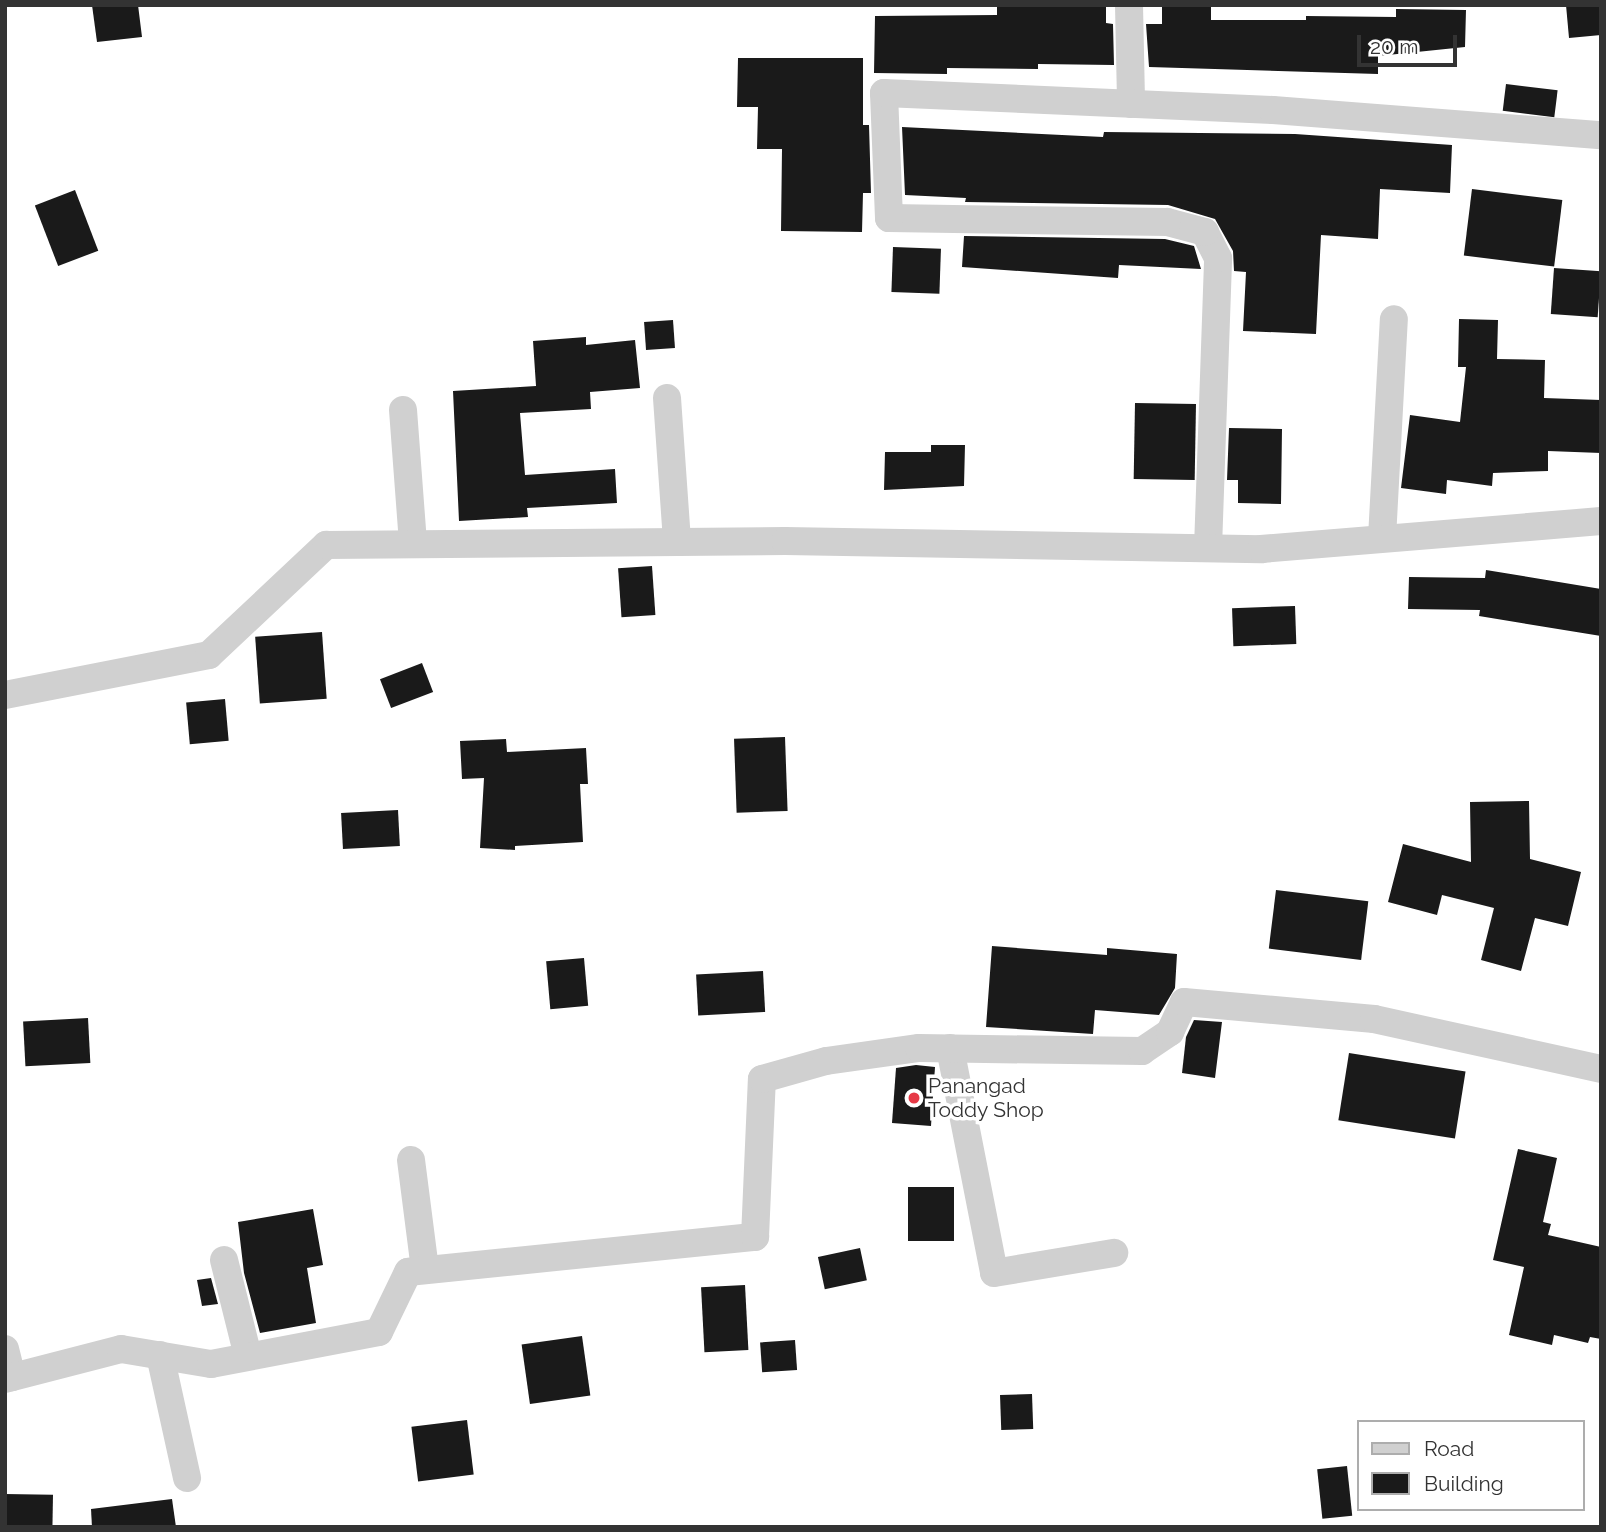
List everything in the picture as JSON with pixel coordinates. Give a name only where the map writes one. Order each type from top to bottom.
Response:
[{"type":"street","points":[[1129,5],[1131,104]]},
{"type":"street","points":[[1208,548],[1218,258],[1205,232],[1167,222],[889,218],[884,93],[1131,104],[1601,135]]},
{"type":"street","points":[[1382,538],[1394,319]]},
{"type":"street","points":[[667,398],[677,542]]},
{"type":"street","points":[[403,410],[413,544]]},
{"type":"street","points":[[5,695],[209,654],[326,545],[677,542],[1261,549],[1601,521]]},
{"type":"street","points":[[5,1349],[9,1378],[121,1349],[211,1364],[379,1332],[408,1272],[755,1237],[761,1079],[826,1061],[950,1048],[1142,1051],[1170,1032],[1184,1002],[1224,1003],[1374,1018],[1601,1069]]},
{"type":"street","points":[[950,1048],[994,1273],[1114,1253]]},
{"type":"street","points":[[411,1160],[425,1270]]},
{"type":"street","points":[[224,1261],[248,1356]]},
{"type":"street","points":[[160,1355],[187,1478]]},
{"type":"building","points":[[92,5],[138,5],[142,37],[97,42]]},
{"type":"building","points":[[997,5],[1106,5],[1106,23],[1113,24],[1114,65],[1038,64],[1038,69],[947,68],[947,74],[874,73],[875,16],[997,15]]},
{"type":"building","points":[[1162,5],[1211,5],[1211,20],[1306,20],[1306,16],[1396,17],[1396,9],[1466,10],[1465,47],[1378,56],[1378,74],[1149,67],[1146,24],[1162,24]]},
{"type":"building","points":[[1566,5],[1601,5],[1601,35],[1569,38]]},
{"type":"building","points":[[738,58],[863,58],[863,125],[869,125],[871,193],[863,193],[862,232],[781,231],[782,149],[757,149],[758,107],[737,107]]},
{"type":"building","points":[[1506,84],[1558,90],[1554,117],[1503,111]]},
{"type":"building","points":[[902,127],[1103,137],[1104,132],[1295,134],[1452,145],[1450,193],[1380,189],[1378,239],[1321,235],[1316,334],[1243,331],[1246,272],[1234,271],[1233,251],[1215,219],[1168,205],[965,202],[966,198],[905,195]]},
{"type":"building","points":[[1472,189],[1562,200],[1554,267],[1464,256]]},
{"type":"building","points":[[75,190],[98,251],[58,266],[35,205]]},
{"type":"building","points":[[964,236],[1165,239],[1194,246],[1201,269],[1119,265],[1118,278],[962,267]]},
{"type":"building","points":[[893,247],[941,249],[939,294],[891,292]]},
{"type":"building","points":[[1554,268],[1601,271],[1598,317],[1551,314]]},
{"type":"building","points":[[1459,319],[1498,320],[1497,359],[1545,360],[1544,398],[1601,400],[1601,453],[1548,451],[1548,471],[1493,473],[1492,486],[1447,480],[1446,494],[1401,488],[1410,415],[1460,422],[1466,367],[1458,367]]},
{"type":"building","points":[[673,320],[675,348],[646,350],[644,322]]},
{"type":"building","points":[[586,337],[586,345],[635,340],[640,388],[590,392],[591,409],[520,413],[525,475],[615,469],[617,503],[527,508],[528,517],[459,521],[453,391],[536,386],[533,341]]},
{"type":"building","points":[[1135,403],[1196,404],[1195,480],[1134,479]]},
{"type":"building","points":[[1229,428],[1282,429],[1281,504],[1238,503],[1238,480],[1227,480]]},
{"type":"building","points":[[931,445],[965,445],[964,486],[884,490],[885,452],[931,452]]},
{"type":"building","points":[[652,566],[655,615],[622,617],[618,568]]},
{"type":"building","points":[[1486,570],[1601,589],[1601,636],[1479,616],[1480,610],[1408,609],[1409,577],[1485,578]]},
{"type":"building","points":[[1295,606],[1296,644],[1233,646],[1232,608]]},
{"type":"building","points":[[322,632],[327,699],[260,704],[255,637]]},
{"type":"building","points":[[422,663],[433,692],[391,708],[380,679]]},
{"type":"building","points":[[225,699],[229,741],[190,744],[186,702]]},
{"type":"building","points":[[785,737],[788,811],[737,813],[734,739]]},
{"type":"building","points":[[506,739],[507,752],[586,748],[588,784],[580,784],[583,842],[515,846],[515,850],[480,848],[484,778],[462,779],[460,741]]},
{"type":"building","points":[[1529,801],[1530,859],[1581,872],[1568,926],[1535,918],[1521,971],[1481,960],[1494,908],[1442,895],[1437,915],[1388,902],[1403,844],[1471,862],[1470,802]]},
{"type":"building","points":[[398,810],[400,846],[343,849],[341,813]]},
{"type":"building","points":[[1276,890],[1368,901],[1361,960],[1269,949]]},
{"type":"building","points":[[992,946],[1107,955],[1107,948],[1177,954],[1175,988],[1159,1015],[1095,1010],[1093,1034],[986,1027]]},
{"type":"building","points":[[584,958],[588,1006],[550,1009],[546,961]]},
{"type":"building","points":[[763,971],[765,1012],[698,1015],[696,975]]},
{"type":"building","points":[[88,1018],[90,1063],[25,1066],[23,1021]]},
{"type":"building","points":[[1194,1020],[1222,1022],[1215,1078],[1182,1073],[1186,1037]]},
{"type":"building","points":[[1349,1053],[1466,1071],[1455,1139],[1338,1120]]},
{"type":"building","points":[[916,1065],[935,1067],[931,1126],[892,1123],[896,1068]]},
{"type":"building","points":[[1518,1149],[1557,1158],[1543,1222],[1551,1224],[1548,1235],[1601,1247],[1601,1339],[1590,1337],[1588,1343],[1554,1335],[1552,1345],[1509,1335],[1524,1267],[1493,1260]]},
{"type":"building","points":[[908,1187],[954,1187],[954,1241],[908,1241]]},
{"type":"building","points":[[313,1209],[323,1265],[307,1268],[316,1323],[260,1333],[244,1273],[238,1222]]},
{"type":"building","points":[[860,1248],[867,1280],[825,1289],[818,1257]]},
{"type":"building","points":[[211,1278],[218,1304],[202,1306],[197,1280]]},
{"type":"building","points":[[745,1285],[748,1350],[704,1352],[701,1287]]},
{"type":"building","points":[[582,1336],[590,1395],[530,1404],[522,1344]]},
{"type":"building","points":[[795,1340],[797,1370],[762,1372],[760,1342]]},
{"type":"building","points":[[1032,1394],[1033,1429],[1001,1430],[1000,1395]]},
{"type":"building","points":[[467,1420],[474,1475],[418,1481],[411,1427]]},
{"type":"building","points":[[1347,1466],[1352,1516],[1322,1519],[1317,1469]]},
{"type":"building","points":[[5,1494],[53,1495],[52,1527],[5,1527]]},
{"type":"building","points":[[172,1499],[176,1527],[92,1527],[91,1509]]},
{"type":"place","name":"Panangad Toddy Shop","points":[[914,1098]]}]
